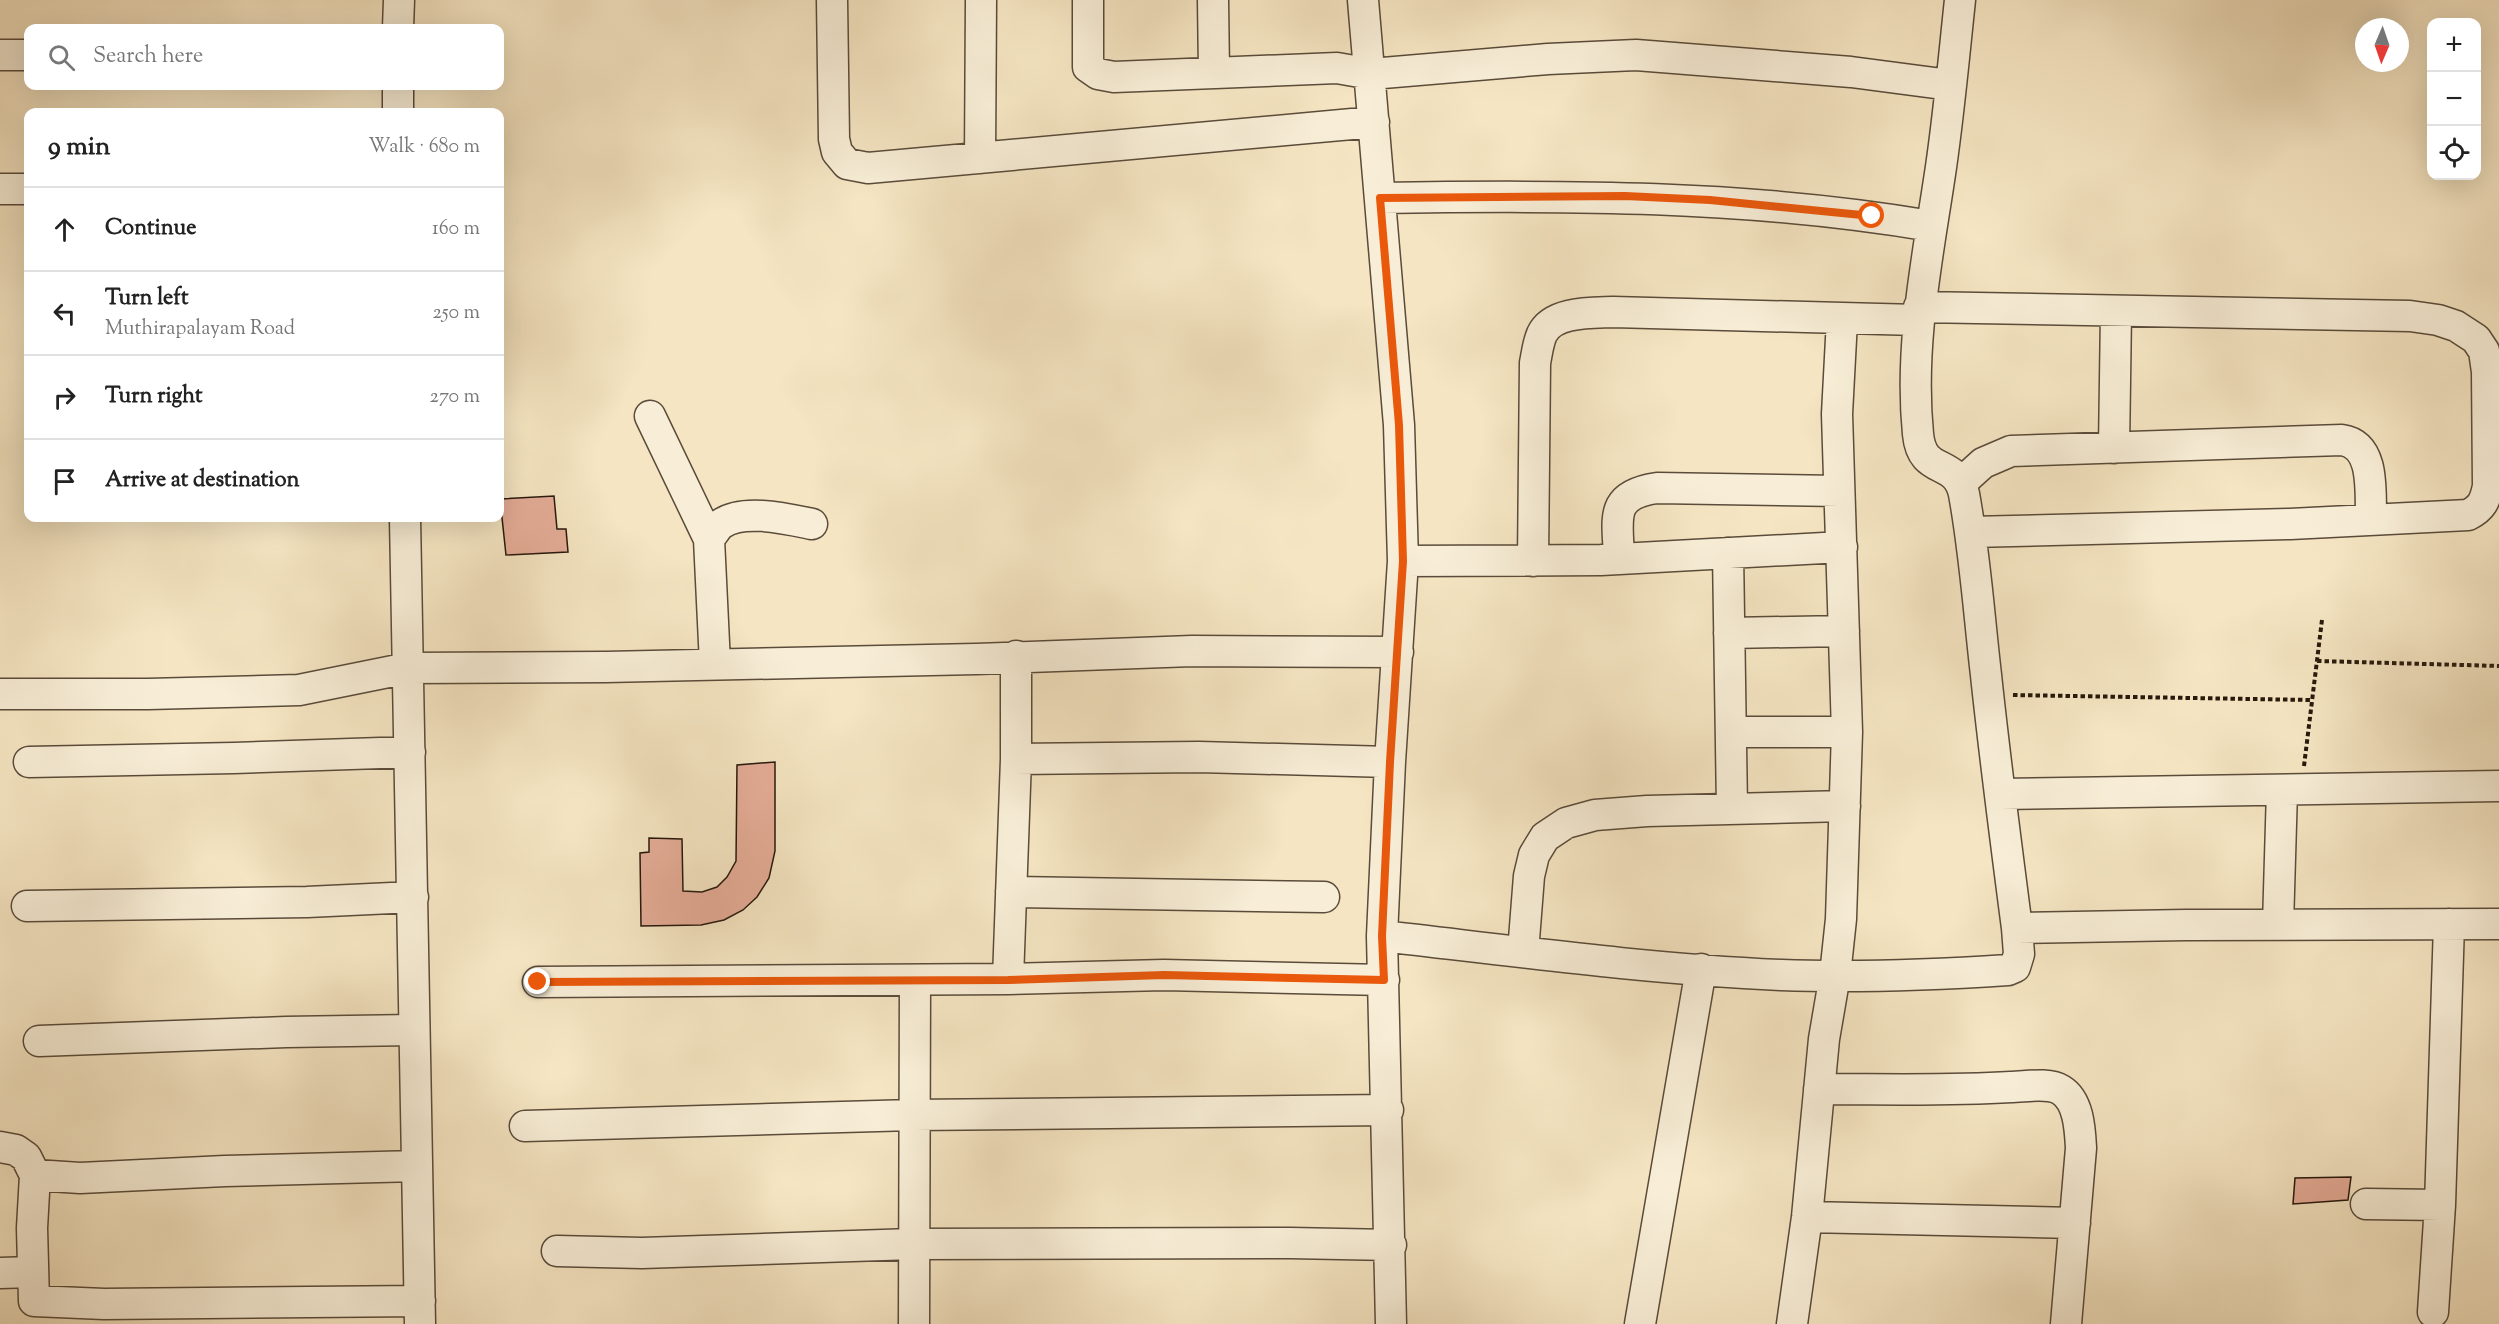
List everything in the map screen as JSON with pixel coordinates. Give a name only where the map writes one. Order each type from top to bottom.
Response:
[{"type":"street","points":[[398,24],[399,0]]},
{"type":"street","points":[[832,0],[834,139],[837,152],[847,164],[867,168],[1374,122]]},
{"type":"street","points":[[980,158],[981,0]]},
{"type":"street","points":[[1088,0],[1088,67],[1098,74],[1114,77],[1337,68],[1371,74],[1548,59],[1636,56],[1851,72],[1950,85]]},
{"type":"street","points":[[1213,0],[1214,72]]},
{"type":"street","points":[[1363,0],[1399,425],[1403,561],[1382,936],[1388,1110],[1391,1324]]},
{"type":"street","points":[[1382,936],[1523,952],[1781,975],[1912,976],[2008,970],[2018,961],[2017,928],[1971,532],[1961,483],[1950,470],[1923,456],[1919,445],[1916,415],[1918,314],[1947,130],[1960,0]]},
{"type":"street","points":[[0,56],[24,55]]},
{"type":"street","points":[[398,90],[398,108]]},
{"type":"street","points":[[0,189],[24,189]]},
{"type":"street","points":[[1380,198],[1520,196],[1710,200],[1872,216],[1931,226]]},
{"type":"street","points":[[1533,561],[1535,363],[1543,332],[1554,322],[1587,313],[1842,320],[1918,314],[2116,312],[2363,315],[2438,320],[2456,326],[2476,339],[2484,351],[2493,447],[2485,501],[2468,515],[2280,525],[1971,532]]},
{"type":"street","points":[[2114,448],[2116,312]]},
{"type":"street","points":[[1792,1324],[1807,1217],[1824,1039],[1835,975],[1841,919],[1847,732],[1837,414],[1842,320]]},
{"type":"street","points":[[650,416],[709,539],[715,664]]},
{"type":"street","points":[[1961,483],[1983,463],[2011,451],[2342,440],[2353,441],[2361,450],[2367,463],[2371,520]]},
{"type":"street","points":[[1619,559],[1618,519],[1622,505],[1627,496],[1641,490],[1658,488],[1839,491]]},
{"type":"street","points":[[709,539],[722,524],[739,517],[777,517],[812,524]]},
{"type":"street","points":[[0,1147],[16,1150],[26,1157],[35,1175],[34,1301],[102,1314],[420,1312],[405,522]]},
{"type":"street","points":[[1403,561],[1619,559],[1842,547]]},
{"type":"street","points":[[1728,553],[1732,809]]},
{"type":"street","points":[[1729,633],[1844,631]]},
{"type":"street","points":[[0,694],[148,694],[299,690],[408,668],[715,664],[1192,651],[1398,652]]},
{"type":"street","points":[[1008,980],[1016,759],[1016,656]]},
{"type":"street","points":[[1731,732],[1847,732]]},
{"type":"street","points":[[29,762],[410,752]]},
{"type":"street","points":[[1016,759],[1199,757],[1390,762]]},
{"type":"street","points":[[2001,794],[2293,781],[2499,786]]},
{"type":"street","points":[[2278,925],[2293,781]]},
{"type":"street","points":[[1523,952],[1529,876],[1534,855],[1545,837],[1566,823],[1595,815],[1647,811],[1845,806]]},
{"type":"street","points":[[1011,892],[1324,897]]},
{"type":"street","points":[[27,906],[307,902],[413,897]]},
{"type":"street","points":[[2433,1312],[2440,1205],[2449,924]]},
{"type":"street","points":[[2017,928],[2499,924]]},
{"type":"street","points":[[1640,1324],[1701,969]]},
{"type":"street","points":[[538,982],[1008,980],[1164,975],[1384,980]]},
{"type":"street","points":[[914,1324],[915,980]]},
{"type":"street","points":[[39,1041],[413,1030]]},
{"type":"street","points":[[1819,1089],[2043,1086],[2061,1090],[2073,1105],[2079,1120],[2081,1148],[2066,1324]]},
{"type":"street","points":[[525,1126],[913,1115],[1388,1110]]},
{"type":"street","points":[[35,1175],[80,1178],[225,1171],[417,1166]]},
{"type":"street","points":[[2366,1204],[2440,1205]]},
{"type":"street","points":[[1807,1217],[2075,1223]]},
{"type":"street","points":[[557,1251],[642,1253],[913,1244],[1391,1245]]},
{"type":"street","points":[[0,1273],[33,1272]]},
{"type":"path","points":[[2293,781],[2312,700],[2322,620]]},
{"type":"path","points":[[2317,660],[2499,666]]},
{"type":"path","points":[[2010,694],[2312,700]]},
{"type":"building","points":[[554,496],[557,529],[566,529],[568,552],[506,555],[502,522],[504,499]]},
{"type":"building","points":[[775,762],[775,851],[769,878],[757,897],[743,910],[724,920],[701,925],[641,926],[640,853],[649,852],[649,838],[682,839],[683,891],[702,892],[717,887],[727,877],[736,861],[737,765]]},
{"type":"building","points":[[2351,1177],[2348,1200],[2293,1204],[2295,1178]]},
{"type":"route","points":[[538,982],[1008,980],[1164,975],[1384,980],[1382,936],[1403,561],[1399,425],[1380,198],[1625,196],[1710,200],[1872,216]]}]
